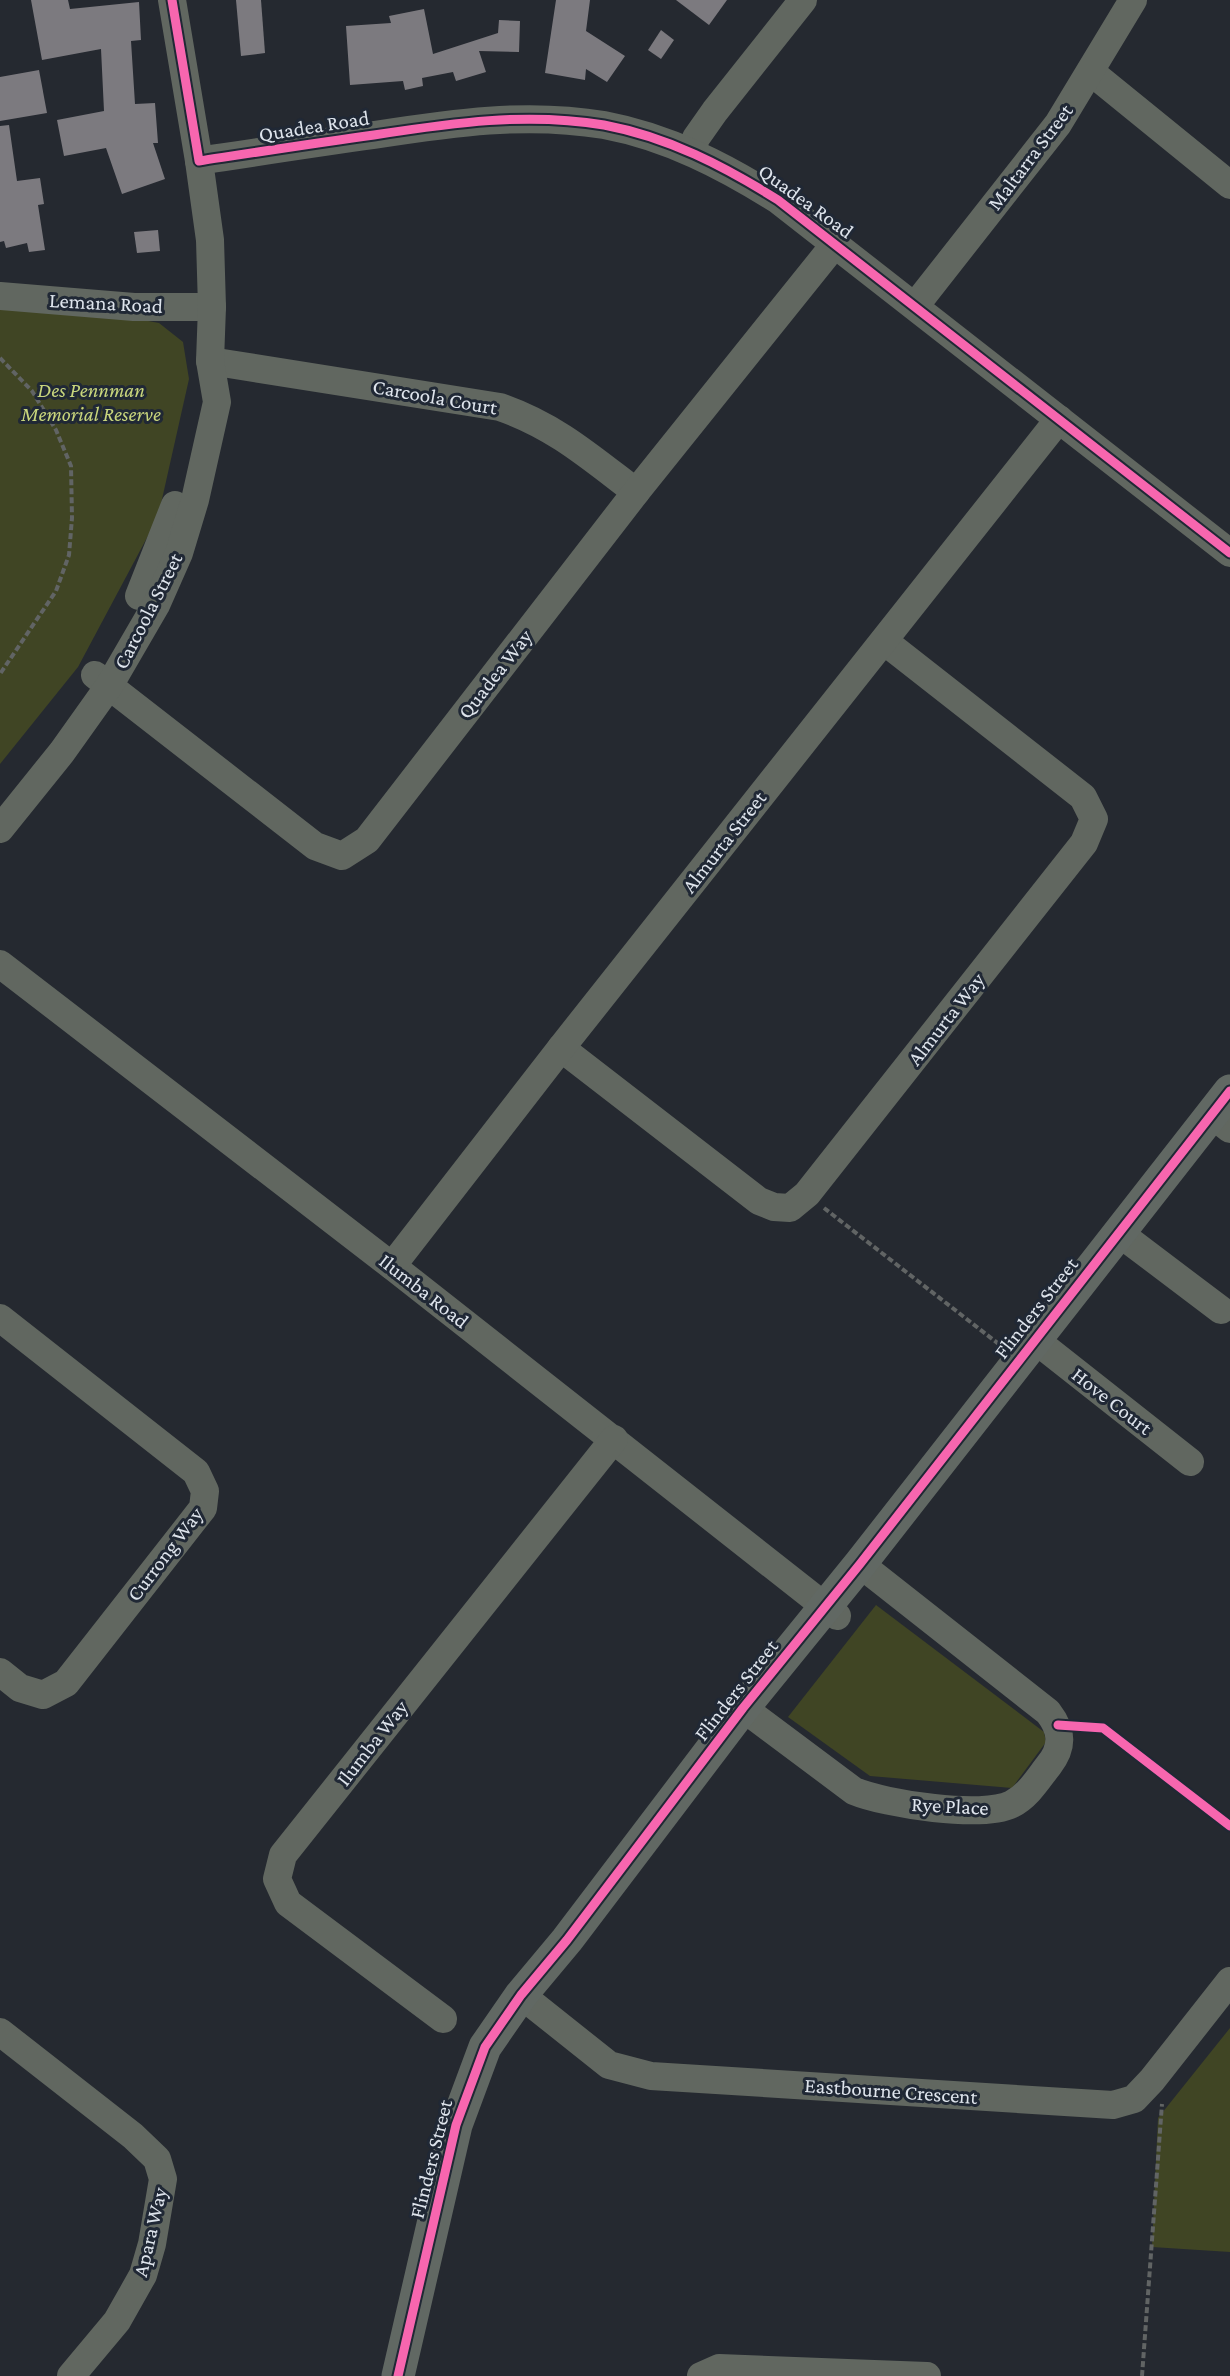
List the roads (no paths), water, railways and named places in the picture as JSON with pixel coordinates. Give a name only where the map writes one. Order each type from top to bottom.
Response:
[{"type":"main road","name":"Flinders Street","points":[[1029,1347],[1131,1242],[1225,1115]]},
{"type":"main road","name":"Flinders Street","points":[[398,2376],[456,2125],[485,2047],[596,1928],[749,1713],[866,1568],[1029,1347],[1225,1115]]},
{"type":"main road","name":"Flinders Street","points":[[413,2376],[477,2114],[493,2069],[527,2000]]},
{"type":"street","name":"Carcoola Street","points":[[0,829],[62,752],[102,680],[156,605],[179,553],[195,500],[217,402],[210,361],[212,307],[210,240],[200,161],[172,0]]},
{"type":"street","points":[[692,152],[696,138],[715,111],[803,0]]},
{"type":"street","name":"Maltarra Street","points":[[915,306],[1058,124],[1133,0]]},
{"type":"street","points":[[1091,72],[1230,185]]},
{"type":"street","name":"Quadea Road","points":[[200,161],[475,120],[541,118],[605,125],[655,138],[692,152],[736,174],[778,200],[1230,553]]},
{"type":"street","name":"Quadea Way","points":[[102,680],[315,846],[342,856],[367,840],[636,492],[835,244]]},
{"type":"street","name":"Lemana Road","points":[[0,296],[134,307],[212,307]]},
{"type":"street","name":"Carcoola Court","points":[[210,361],[500,407],[530,417],[556,431],[636,492]]},
{"type":"street","name":"Almurta Street","points":[[392,1266],[561,1048],[1059,419]]},
{"type":"street","name":"Almurta Way","points":[[561,1048],[759,1201],[774,1207],[790,1208],[807,1194],[1084,843],[1094,819],[1083,797],[884,640]]},
{"type":"street","name":"Carcoola Street","points":[[0,802],[82,698],[102,680]]},
{"type":"street","name":"Ilumba Road","points":[[3,962],[614,1439],[831,1612]]},
{"type":"street","points":[[1131,1242],[1175,1283],[1211,1308]]},
{"type":"street","name":"Currong Way","points":[[0,1318],[196,1473],[205,1491],[203,1508],[66,1683],[43,1695],[20,1688],[0,1672]]},
{"type":"street","name":"Hove Court","points":[[1029,1347],[1190,1462]]},
{"type":"street","name":"Ilumba Way","points":[[443,2019],[288,1903],[277,1879],[284,1855],[614,1439]]},
{"type":"street","name":"Rye Place","points":[[749,1713],[854,1791],[890,1803],[989,1810],[1011,1804],[1026,1794],[1054,1758],[1061,1740],[1058,1725],[1048,1712],[866,1568]]},
{"type":"street","name":"Eastbourne Crescent","points":[[527,2000],[609,2064],[651,2076],[1113,2105],[1134,2099],[1147,2086],[1230,1982]]},
{"type":"street","name":"Apara Way","points":[[0,2032],[133,2136],[157,2159],[163,2179],[152,2244],[143,2275],[117,2321],[71,2376]]},
{"type":"street","points":[[701,2376],[719,2368],[927,2376]]},
{"type":"park label","name":"Des Pennman Memorial Reserve","points":[[91,402]]}]
